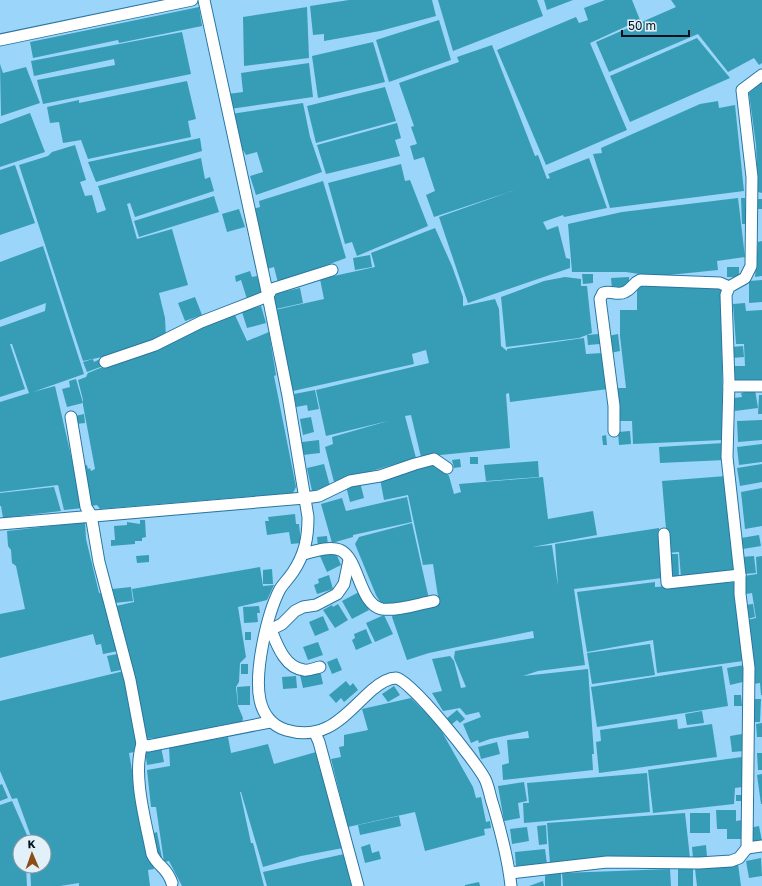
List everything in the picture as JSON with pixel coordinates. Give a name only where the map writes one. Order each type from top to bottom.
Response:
[{"type":"street","points":[[0,40],[192,0]]},
{"type":"street","points":[[204,0],[268,296],[305,498],[308,537],[304,554],[280,589],[268,621],[268,631],[258,676],[260,700],[270,722],[283,729],[298,734],[315,733],[328,728],[386,680],[397,678],[406,683],[436,714],[485,779],[506,850],[511,886]]},
{"type":"street","points":[[614,431],[614,406],[600,299],[603,293],[609,291],[616,294],[624,293],[630,289],[633,283],[640,280],[720,283],[729,286],[745,278],[751,266],[752,177],[742,90],[762,75]]},
{"type":"street","points":[[105,362],[156,345],[202,322],[268,296],[272,289],[332,270]]},
{"type":"street","points":[[510,873],[607,862],[699,863],[731,861],[739,858],[747,848],[749,668],[740,594],[740,575],[727,457],[729,386],[726,296],[729,286]]},
{"type":"street","points":[[729,386],[762,386]]},
{"type":"street","points":[[71,417],[86,507],[91,515],[99,562],[130,680],[142,744],[139,764],[140,789],[152,854],[155,861],[169,872],[172,883]]},
{"type":"street","points":[[0,524],[91,515],[305,498],[319,496],[350,481],[380,476],[434,459],[447,468]]},
{"type":"street","points":[[664,534],[667,583],[740,575]]},
{"type":"street","points":[[304,554],[331,548],[342,551],[349,560],[368,598],[374,606],[381,609],[434,601]]},
{"type":"street","points":[[268,631],[282,624],[295,611],[302,607],[316,605],[337,594],[344,584],[349,560]]},
{"type":"street","points":[[268,631],[285,659],[294,667],[305,670],[320,667]]},
{"type":"street","points":[[142,744],[148,746],[270,722]]},
{"type":"street","points":[[315,733],[319,742],[358,886]]},
{"type":"street","points":[[747,848],[762,846]]},
{"type":"building","points":[[349,0],[432,0],[436,16],[380,31],[324,41],[324,34],[313,35],[310,6]]},
{"type":"building","points":[[438,0],[537,0],[543,16],[453,51]]},
{"type":"building","points":[[544,0],[573,0],[547,10]]},
{"type":"building","points":[[605,0],[632,0],[640,20],[590,43],[627,130],[546,165],[497,50],[576,17],[579,23],[588,20],[584,8]]},
{"type":"building","points":[[671,0],[762,0],[762,63],[759,65],[754,58],[728,72],[698,34],[609,72],[596,42],[676,7]]},
{"type":"building","points":[[199,7],[202,26],[119,43],[118,40],[33,58],[30,42]]},
{"type":"building","points":[[307,7],[309,58],[244,66],[243,17]]},
{"type":"building","points":[[439,20],[451,60],[389,82],[376,40]]},
{"type":"building","points":[[182,32],[191,74],[43,104],[37,80],[115,65],[114,59],[34,76],[31,61]]},
{"type":"building","points":[[697,38],[730,78],[630,122],[610,76]]},
{"type":"building","points":[[373,42],[385,82],[318,98],[312,56]]},
{"type":"building","points":[[492,45],[535,156],[538,155],[547,179],[550,178],[548,174],[589,158],[607,208],[564,217],[563,215],[543,222],[547,230],[558,226],[566,258],[570,259],[570,268],[468,303],[439,217],[515,190],[434,217],[426,195],[435,191],[424,157],[414,160],[410,146],[417,144],[411,127],[414,126],[399,83],[459,62],[457,57]]},
{"type":"building","points":[[309,63],[313,97],[230,109],[228,94],[243,92],[241,73]]},
{"type":"building","points":[[0,64],[3,73],[26,67],[40,103],[1,116]]},
{"type":"building","points":[[187,81],[196,119],[188,121],[191,137],[88,159],[81,140],[63,143],[59,122],[50,123],[47,107],[79,100],[79,103]]},
{"type":"building","points":[[762,83],[762,193],[758,192],[756,145],[749,93]]},
{"type":"building","points":[[385,87],[396,121],[316,143],[307,106]]},
{"type":"building","points":[[718,101],[719,108],[735,105],[744,191],[610,208],[593,154],[602,153],[601,148],[700,104]]},
{"type":"building","points":[[303,103],[310,137],[322,172],[256,195],[250,176],[263,172],[257,152],[246,155],[235,136],[231,114]]},
{"type":"building","points":[[30,113],[45,152],[0,167],[0,124]]},
{"type":"building","points":[[397,123],[401,138],[395,140],[400,156],[326,174],[317,145]]},
{"type":"building","points":[[200,138],[202,151],[96,182],[88,162]]},
{"type":"building","points":[[75,145],[86,180],[80,182],[85,196],[92,195],[97,213],[106,210],[98,186],[201,158],[205,179],[210,177],[214,191],[135,217],[130,203],[127,204],[137,239],[172,229],[188,285],[159,293],[165,318],[166,337],[102,357],[83,361],[19,165],[48,156],[52,152]]},
{"type":"building","points":[[401,164],[405,181],[410,180],[428,226],[357,256],[352,242],[345,244],[328,183]]},
{"type":"building","points":[[15,165],[35,223],[0,235],[0,170]]},
{"type":"building","points":[[323,181],[346,258],[278,283],[274,267],[267,269],[253,209],[260,207],[259,201]]},
{"type":"building","points":[[214,196],[219,212],[139,237],[134,221]]},
{"type":"building","points":[[738,198],[745,257],[717,261],[718,270],[669,275],[666,278],[626,272],[572,272],[568,224],[622,212]]},
{"type":"building","points":[[741,198],[745,198],[747,224],[742,224]]},
{"type":"building","points":[[756,199],[762,199],[762,209],[757,209]]},
{"type":"building","points":[[239,209],[245,227],[227,232],[222,214]]},
{"type":"building","points":[[435,228],[452,266],[463,297],[463,306],[495,299],[499,309],[501,346],[507,351],[507,349],[584,338],[586,354],[603,353],[608,389],[510,402],[509,393],[506,394],[510,448],[421,457],[411,415],[405,416],[416,458],[334,482],[325,447],[333,444],[332,437],[388,421],[326,436],[316,390],[429,363],[426,350],[412,354],[414,364],[293,391],[275,310],[324,299],[320,279],[375,267],[371,253]]},
{"type":"building","points":[[762,241],[762,276],[755,277],[758,242]]},
{"type":"building","points":[[43,246],[84,374],[33,392],[55,386],[83,508],[64,510],[58,485],[0,492],[0,402],[29,393],[12,344],[10,344],[25,389],[0,397],[0,327],[45,311],[46,303],[0,320],[0,262]]},
{"type":"building","points":[[370,255],[372,267],[355,270],[353,258]]},
{"type":"building","points":[[727,267],[739,267],[739,277],[727,277]]},
{"type":"building","points":[[250,271],[252,277],[257,276],[263,294],[247,299],[241,280],[236,282],[235,276]]},
{"type":"building","points":[[582,274],[593,274],[593,283],[583,284]]},
{"type":"building","points":[[565,277],[581,279],[581,286],[587,286],[592,333],[579,338],[506,347],[501,297],[544,281]]},
{"type":"building","points":[[629,277],[629,288],[612,289],[611,278]]},
{"type":"building","points":[[762,280],[762,302],[749,303],[749,281]]},
{"type":"building","points":[[637,286],[721,287],[723,440],[633,444],[632,421],[619,421],[616,388],[626,388],[620,336],[620,310],[637,310]]},
{"type":"building","points":[[300,288],[303,303],[276,309],[273,294]]},
{"type":"building","points":[[195,297],[202,315],[185,321],[178,303]]},
{"type":"building","points":[[745,303],[746,311],[762,310],[762,382],[735,382],[735,366],[745,366],[744,344],[736,344],[733,304]]},
{"type":"building","points":[[261,306],[266,323],[247,328],[242,312]]},
{"type":"building","points":[[234,313],[247,341],[269,332],[276,375],[274,376],[296,487],[293,493],[100,509],[97,505],[91,506],[81,467],[87,465],[88,469],[90,468],[91,471],[95,469],[78,380],[86,377],[88,373]]},
{"type":"building","points":[[599,334],[600,344],[588,345],[587,335]]},
{"type":"building","points":[[618,334],[620,351],[610,353],[608,336]]},
{"type":"building","points":[[743,346],[744,357],[732,358],[732,347]]},
{"type":"building","points":[[93,359],[94,362],[100,359],[103,366],[87,372],[83,362]]},
{"type":"building","points":[[76,379],[83,403],[67,407],[62,389],[70,387],[69,381]]},
{"type":"building","points":[[315,390],[319,409],[308,411],[307,405],[296,407],[294,394]]},
{"type":"building","points":[[755,390],[758,408],[735,411],[733,398],[742,397],[741,393]]},
{"type":"building","points":[[759,395],[762,395],[762,414],[758,414]]},
{"type":"building","points":[[84,414],[85,423],[76,424],[75,416]]},
{"type":"building","points":[[311,417],[314,432],[303,435],[300,419]]},
{"type":"building","points":[[762,420],[762,440],[738,442],[737,421]]},
{"type":"building","points":[[630,431],[631,444],[619,445],[618,432]]},
{"type":"building","points":[[606,435],[607,445],[603,445],[602,436]]},
{"type":"building","points":[[319,440],[320,453],[303,455],[302,442]]},
{"type":"building","points":[[724,443],[725,460],[660,463],[659,447]]},
{"type":"building","points":[[762,444],[762,462],[739,465],[737,447]]},
{"type":"building","points":[[470,457],[478,457],[478,464],[470,464]]},
{"type":"building","points":[[460,459],[461,467],[454,468],[452,460]]},
{"type":"building","points":[[538,461],[539,477],[486,481],[484,465]]},
{"type":"building","points":[[431,463],[443,469],[449,476],[454,494],[461,492],[459,484],[543,477],[548,519],[593,511],[597,535],[532,547],[552,545],[558,586],[555,544],[659,528],[662,578],[574,589],[585,665],[538,671],[523,676],[588,669],[594,754],[592,754],[593,770],[503,780],[502,765],[509,763],[507,740],[529,738],[528,731],[490,739],[479,743],[478,740],[471,743],[463,724],[481,717],[479,712],[466,715],[460,708],[443,711],[432,693],[442,691],[432,659],[450,656],[454,661],[461,688],[466,687],[454,658],[455,651],[534,638],[533,631],[429,653],[407,660],[392,617],[395,610],[439,603],[433,564],[423,565],[408,495],[384,500],[380,479]]},
{"type":"building","points":[[324,464],[330,486],[312,491],[307,468]]},
{"type":"building","points":[[762,464],[762,482],[740,486],[737,468]]},
{"type":"building","points":[[726,476],[736,573],[681,578],[679,552],[668,553],[662,481]]},
{"type":"building","points":[[360,482],[364,498],[350,502],[346,486]]},
{"type":"building","points":[[54,487],[61,511],[3,518],[0,506],[0,493]]},
{"type":"building","points":[[762,488],[762,526],[745,529],[741,492]]},
{"type":"building","points":[[407,497],[412,522],[353,535],[353,537],[332,543],[321,504],[342,498],[346,511]]},
{"type":"building","points":[[295,514],[296,524],[299,524],[301,543],[291,544],[289,532],[267,535],[265,521],[269,521],[268,517]]},
{"type":"building","points":[[140,520],[145,520],[146,537],[142,538],[142,541],[135,541],[135,544],[111,546],[111,540],[115,540],[114,526],[127,525],[127,522],[140,524]]},
{"type":"building","points":[[85,522],[86,539],[99,593],[101,593],[118,651],[103,654],[101,644],[96,645],[93,634],[0,658],[0,614],[25,609],[16,566],[12,563],[11,550],[8,546],[7,531]]},
{"type":"building","points":[[412,523],[429,599],[387,606],[380,602],[376,595],[355,544],[359,537]]},
{"type":"building","points":[[759,535],[761,546],[743,549],[741,538]]},
{"type":"building","points":[[327,536],[328,546],[318,547],[317,537]]},
{"type":"building","points":[[330,551],[335,551],[341,565],[327,572],[320,556]]},
{"type":"building","points":[[669,554],[678,554],[679,576],[670,577]]},
{"type":"building","points":[[149,555],[149,562],[137,563],[136,556]]},
{"type":"building","points":[[754,556],[756,573],[744,574],[742,557]]},
{"type":"building","points":[[762,556],[761,695],[760,683],[753,684],[747,620],[756,618],[752,593],[746,594],[744,576],[757,574],[756,557]]},
{"type":"building","points":[[260,567],[263,586],[274,585],[267,600],[238,607],[246,657],[240,663],[239,682],[236,687],[238,706],[243,718],[242,722],[170,737],[145,739],[116,606],[134,602],[132,589]]},
{"type":"building","points":[[272,569],[273,584],[263,584],[263,570]]},
{"type":"building","points":[[329,575],[333,589],[317,594],[314,585],[319,583],[318,579]]},
{"type":"building","points":[[655,582],[655,587],[736,582],[743,661],[657,673],[653,640],[587,652],[577,592]]},
{"type":"building","points":[[131,587],[133,601],[114,603],[112,589]]},
{"type":"building","points":[[359,592],[369,610],[352,619],[342,601]]},
{"type":"building","points":[[338,604],[348,620],[335,628],[323,610],[332,605],[333,607]]},
{"type":"building","points":[[753,604],[755,617],[747,619],[745,605]]},
{"type":"building","points":[[259,606],[260,613],[257,613],[258,622],[244,623],[243,607]]},
{"type":"building","points":[[384,615],[393,634],[375,642],[366,623]]},
{"type":"building","points":[[323,616],[329,630],[315,636],[309,622]]},
{"type":"building","points":[[366,629],[372,643],[356,650],[352,640],[355,638],[354,634]]},
{"type":"building","points":[[245,632],[251,632],[251,640],[245,640]]},
{"type":"building","points":[[318,642],[323,655],[308,660],[303,647]]},
{"type":"building","points":[[650,644],[655,675],[592,684],[587,653]]},
{"type":"building","points":[[117,654],[121,670],[111,672],[107,656]]},
{"type":"building","points":[[337,658],[342,670],[332,674],[327,662]]},
{"type":"building","points":[[241,664],[248,664],[248,674],[241,674]]},
{"type":"building","points":[[744,665],[747,681],[730,685],[727,668]]},
{"type":"building","points":[[722,666],[728,706],[597,727],[591,687]]},
{"type":"building","points":[[320,670],[323,684],[303,688],[300,675]]},
{"type":"building","points":[[124,671],[128,703],[136,743],[134,752],[129,753],[133,776],[136,776],[147,847],[154,869],[148,870],[150,886],[79,886],[79,883],[60,886],[31,886],[30,874],[52,874],[52,834],[30,834],[17,798],[12,799],[0,771],[0,701]]},
{"type":"building","points":[[296,676],[297,688],[283,689],[282,677]]},
{"type":"building","points":[[346,681],[350,686],[353,683],[358,690],[344,702],[341,698],[336,703],[329,695]]},
{"type":"building","points":[[250,686],[250,705],[238,705],[237,687]]},
{"type":"building","points":[[394,686],[400,695],[388,702],[382,694]]},
{"type":"building","points":[[734,695],[741,695],[742,706],[734,706]]},
{"type":"building","points":[[411,698],[432,719],[442,732],[473,787],[476,798],[481,797],[486,822],[490,821],[491,828],[484,829],[485,835],[425,851],[415,812],[348,827],[331,759],[341,757],[339,747],[344,746],[344,735],[368,730],[362,709]]},
{"type":"building","points":[[753,699],[761,699],[760,722],[752,722]]},
{"type":"building","points":[[457,710],[465,719],[460,723],[457,720],[451,725],[446,719]]},
{"type":"building","points":[[702,711],[704,723],[687,725],[685,714]]},
{"type":"building","points":[[677,719],[678,729],[712,724],[717,757],[599,773],[596,742],[601,741],[600,730]]},
{"type":"building","points":[[762,723],[762,737],[757,737],[756,724]]},
{"type":"building","points":[[742,734],[744,751],[732,752],[730,736]]},
{"type":"building","points":[[228,737],[231,753],[268,744],[274,764],[316,752],[343,848],[301,856],[263,867],[240,792],[251,843],[253,843],[264,886],[182,886],[169,861],[164,862],[156,807],[151,807],[147,770],[170,766],[169,747]]},
{"type":"building","points":[[497,742],[500,754],[481,759],[478,747]]},
{"type":"building","points":[[161,747],[164,762],[147,765],[145,750]]},
{"type":"building","points":[[757,753],[762,753],[762,770],[758,770]]},
{"type":"building","points":[[742,757],[742,787],[735,788],[734,804],[653,813],[648,770]]},
{"type":"building","points":[[647,773],[650,812],[524,823],[523,803],[529,803],[527,783]]},
{"type":"building","points":[[762,774],[762,804],[761,804],[757,775]]},
{"type":"building","points":[[524,782],[527,801],[518,803],[520,818],[504,821],[498,786]]},
{"type":"building","points":[[2,784],[8,798],[0,801],[0,785]]},
{"type":"building","points":[[736,795],[743,795],[743,801],[736,801]]},
{"type":"building","points":[[12,801],[26,834],[12,834],[12,874],[26,874],[27,886],[0,886],[0,805]]},
{"type":"building","points":[[716,810],[736,810],[736,821],[742,820],[743,839],[727,839],[727,829],[717,829]]},
{"type":"building","points":[[685,813],[690,858],[550,864],[547,823]]},
{"type":"building","points":[[690,813],[710,813],[710,833],[690,833]]},
{"type":"building","points":[[399,816],[401,826],[360,835],[358,825]]},
{"type":"building","points":[[546,825],[547,844],[539,845],[537,826]]},
{"type":"building","points":[[759,826],[762,841],[752,843],[749,828]]},
{"type":"building","points":[[527,827],[529,841],[512,844],[510,829]]},
{"type":"building","points":[[157,832],[162,858],[158,858],[151,834]]},
{"type":"building","points":[[370,844],[372,853],[379,851],[381,859],[365,863],[361,847]]},
{"type":"building","points":[[706,845],[707,857],[693,859],[692,847]]},
{"type":"building","points":[[545,849],[547,864],[516,866],[515,852]]},
{"type":"building","points":[[344,854],[352,886],[267,886],[263,872]]},
{"type":"building","points":[[761,858],[762,876],[749,878],[746,861]]},
{"type":"building","points":[[738,864],[741,886],[697,886],[695,869]]},
{"type":"building","points":[[678,868],[693,868],[693,886],[678,886]]},
{"type":"building","points":[[670,869],[671,886],[563,886],[562,873]]},
{"type":"building","points":[[561,873],[561,886],[545,886],[545,874]]},
{"type":"building","points":[[543,881],[544,886],[529,886]]},
{"type":"building","points":[[479,882],[480,886],[465,886],[465,885]]}]
